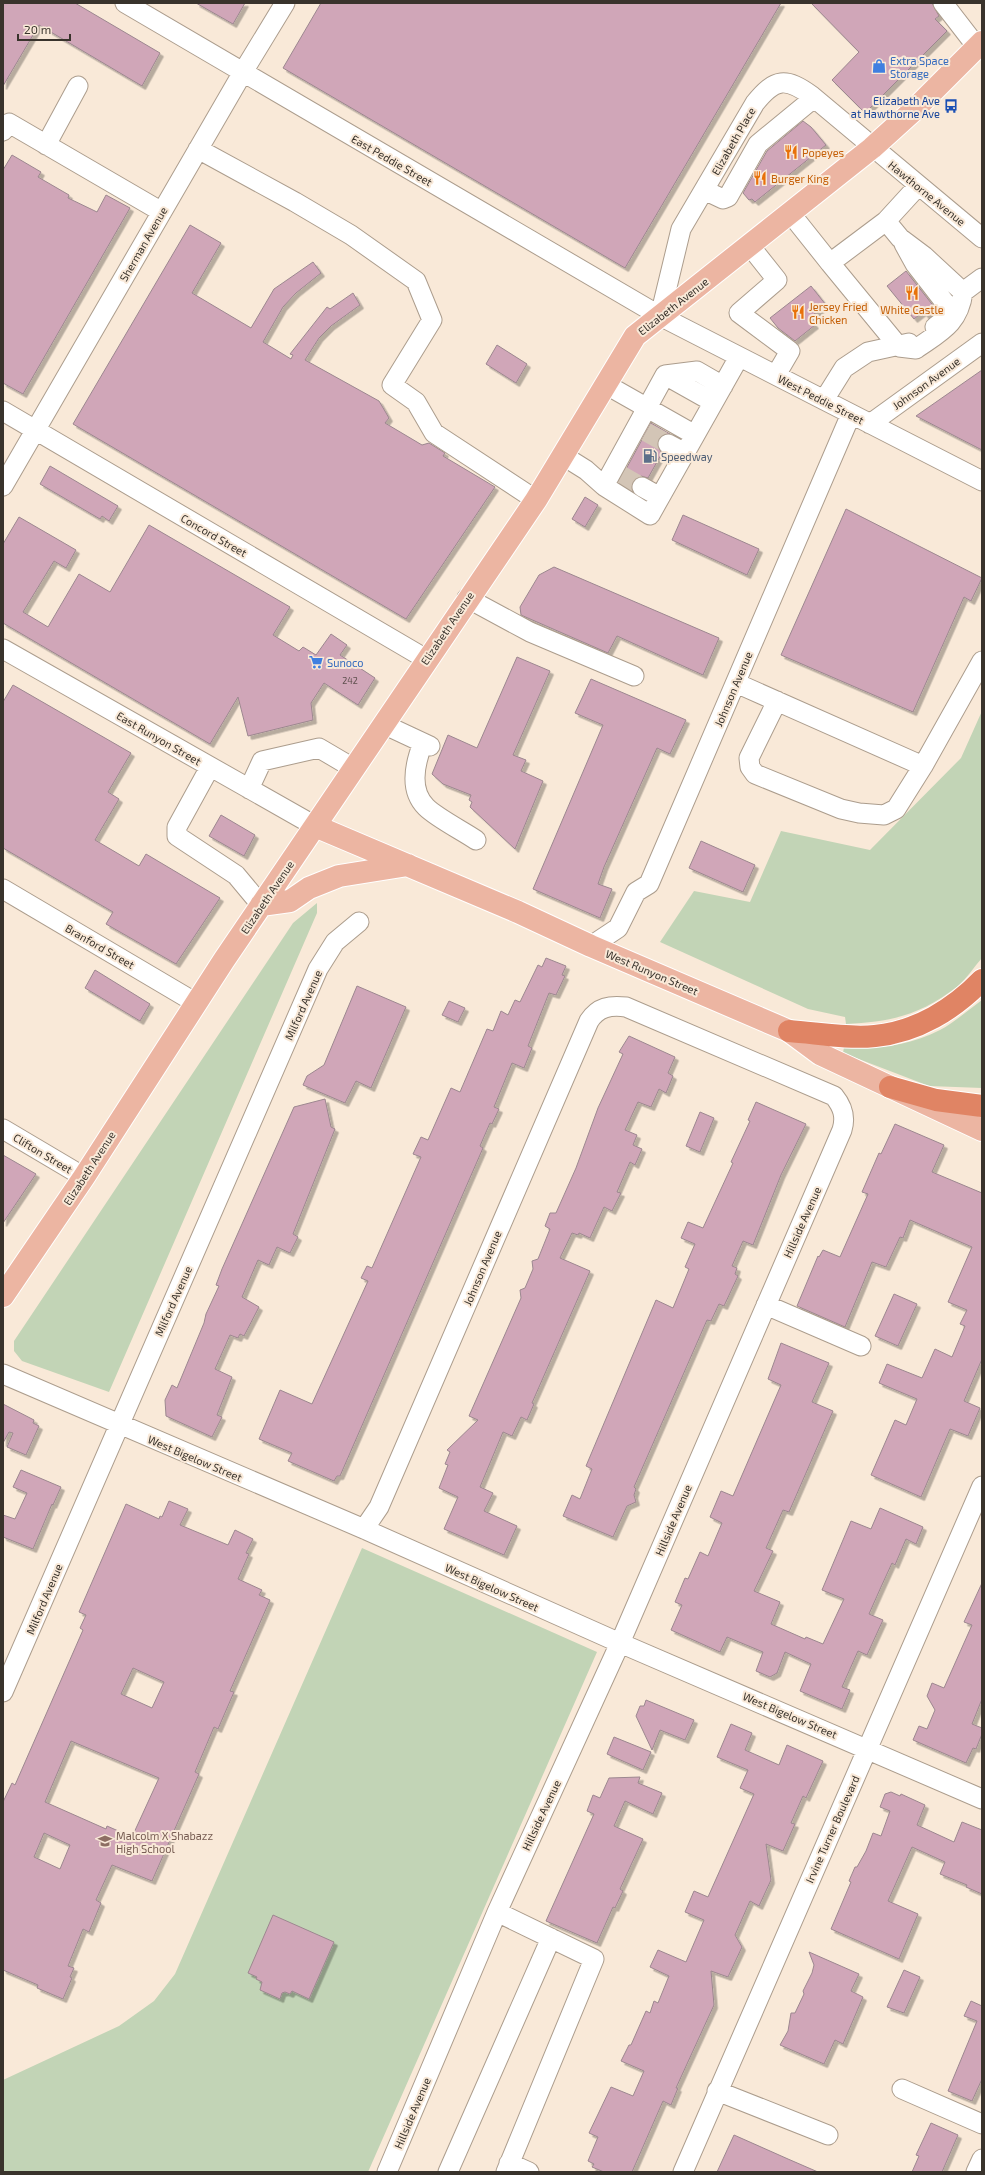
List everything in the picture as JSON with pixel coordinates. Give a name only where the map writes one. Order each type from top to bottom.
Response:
[{"type":"highway","points":[[789,1031],[859,1036],[892,1034],[906,1030],[937,1016],[963,999],[982,980]]},
{"type":"highway","points":[[890,1087],[944,1101],[982,1106]]},
{"type":"main road","name":"Elizabeth Avenue","points":[[3,1296],[84,1177],[261,905],[467,598],[536,500],[562,454],[635,336],[791,214],[872,148],[914,110],[980,45]]},
{"type":"main road","name":"West Runyon Street","points":[[315,826],[518,912],[591,946],[789,1031],[820,1054],[982,1130]]},
{"type":"main road","points":[[261,905],[290,901],[309,888],[339,876],[408,865]]},
{"type":"street","name":"East Peddie Street","points":[[125,3],[660,316]]},
{"type":"street","name":"Sherman Avenue","points":[[3,486],[243,72],[285,3]]},
{"type":"street","points":[[943,3],[980,45]]},
{"type":"street","name":"Elizabeth Place","points":[[660,316],[682,229],[755,103],[765,90],[778,82],[783,82],[801,88],[872,148]]},
{"type":"street","points":[[46,145],[78,86]]},
{"type":"street","points":[[704,190],[723,199],[728,197],[758,144],[814,98]]},
{"type":"street","points":[[3,132],[8,123],[162,212]]},
{"type":"street","name":"Hawthorne Avenue","points":[[872,148],[982,238]]},
{"type":"street","points":[[198,150],[295,202],[351,236],[416,281],[432,320],[392,385],[416,402],[434,433],[536,500]]},
{"type":"street","points":[[830,263],[886,221],[918,186]]},
{"type":"street","points":[[791,214],[899,347],[916,349],[952,323],[962,303],[963,292],[982,278]]},
{"type":"street","points":[[824,400],[844,368],[868,352],[899,347],[911,342],[939,324],[943,320],[946,312],[946,304],[915,264],[900,238],[886,221]]},
{"type":"street","points":[[900,238],[924,256],[963,292]]},
{"type":"street","points":[[750,246],[777,280],[738,313],[790,351],[776,375]]},
{"type":"street","name":"West Peddie Street","points":[[660,316],[982,481]]},
{"type":"street","name":"Johnson Avenue","points":[[870,424],[982,342]]},
{"type":"street","points":[[562,454],[586,470],[612,477],[650,515],[739,357]]},
{"type":"street","points":[[666,375],[696,370],[723,386]]},
{"type":"street","points":[[666,375],[713,402]]},
{"type":"street","points":[[612,477],[641,429],[647,409],[666,375]]},
{"type":"street","points":[[605,384],[695,435]]},
{"type":"street","name":"Concord Street","points":[[3,411],[426,659]]},
{"type":"street","name":"Johnson Avenue","points":[[591,946],[618,928],[636,892],[648,884],[851,414]]},
{"type":"street","points":[[668,444],[685,453]]},
{"type":"street","points":[[642,487],[660,497]]},
{"type":"street","points":[[467,598],[530,632],[634,676]]},
{"type":"street","name":"East Runyon Street","points":[[3,649],[315,826]]},
{"type":"street","points":[[777,702],[749,758],[750,766],[755,774],[841,809],[859,813],[884,815],[896,809],[923,766],[982,661]]},
{"type":"street","points":[[736,683],[923,766]]},
{"type":"street","points":[[383,724],[427,745],[416,763],[415,773],[416,786],[426,807],[476,840]]},
{"type":"street","points":[[249,789],[262,761],[319,748],[353,768]]},
{"type":"street","points":[[210,767],[177,827],[177,836],[236,875],[261,905]]},
{"type":"street","name":"Branford Street","points":[[3,889],[196,1003]]},
{"type":"street","name":"Milford Avenue","points":[[3,1692],[318,969],[336,942],[359,922]]},
{"type":"street","name":"Hillside Avenue","points":[[387,2172],[497,1912],[620,1643],[842,1130],[844,1116],[842,1107],[834,1096],[828,1092],[626,1007],[615,1006],[602,1008]]},
{"type":"street","name":"Johnson Avenue","points":[[364,1529],[379,1507],[589,1021],[602,1008]]},
{"type":"street","name":"Clifton Street","points":[[3,1129],[84,1177]]},
{"type":"street","points":[[766,1305],[861,1346]]},
{"type":"street","name":"West Bigelow Street","points":[[3,1374],[364,1529],[620,1643],[868,1748],[982,1799]]},
{"type":"street","name":"Irvine Turner Boulevard","points":[[683,2172],[982,1486]]},
{"type":"street","points":[[497,1912],[594,1959],[507,2168],[529,2172]]},
{"type":"street","points":[[448,2172],[552,1938]]},
{"type":"street","points":[[902,2089],[982,2124]]},
{"type":"street","points":[[717,2091],[828,2135]]},
{"type":"street","points":[[976,2172],[982,2159]]},
{"type":"green space","points":[[982,711],[982,958],[958,986],[931,1004],[905,1015],[891,1019],[846,1024],[845,1017],[808,1009],[660,942],[694,891],[750,902],[781,831],[870,850],[961,758]]},
{"type":"green space","points":[[317,903],[317,913],[109,1392],[22,1361],[14,1351],[14,1341],[293,923]]},
{"type":"green space","points":[[982,1000],[982,1088],[929,1086],[843,1053],[844,1047],[881,1047],[917,1040],[940,1030]]},
{"type":"green space","points":[[362,1548],[597,1652],[368,2172],[3,2172],[3,2080],[119,2026],[154,2001],[175,1974]]},
{"type":"building","points":[[3,3],[75,3],[160,53],[142,86],[39,25],[3,86]]},
{"type":"building","points":[[196,3],[245,3],[233,24]]},
{"type":"building","points":[[321,3],[781,3],[625,268],[283,68]]},
{"type":"building","name":"Extra Space Storage","points":[[811,3],[932,3],[939,16],[935,19],[947,31],[865,113],[832,80],[859,52]]},
{"type":"building","points":[[803,121],[811,127],[826,145],[755,202],[752,199],[749,200],[743,193],[767,151]]},
{"type":"building","points":[[12,155],[41,172],[38,177],[69,195],[68,198],[97,212],[106,195],[130,208],[23,394],[3,383],[3,170]]},
{"type":"building","points":[[190,225],[221,243],[192,293],[251,328],[274,289],[313,262],[321,273],[296,293],[283,307],[263,342],[291,359],[293,355],[290,354],[327,307],[330,309],[353,293],[360,305],[331,326],[319,338],[305,360],[379,401],[389,418],[385,423],[422,445],[429,443],[445,453],[443,456],[495,487],[406,619],[73,424]]},
{"type":"building","name":"White Castle","points":[[906,271],[935,308],[926,316],[923,312],[914,319],[887,286]]},
{"type":"building","name":"Jersey Fried Chicken","points":[[811,286],[826,305],[809,318],[815,325],[795,341],[778,328],[770,318]]},
{"type":"building","points":[[497,345],[527,364],[516,383],[486,364]]},
{"type":"building","points":[[982,370],[982,450],[916,416]]},
{"type":"building","points":[[651,423],[670,434],[663,435],[659,439],[657,445],[662,453],[648,478],[641,476],[633,481],[632,491],[619,482]]},
{"type":"building","points":[[50,466],[118,506],[109,521],[102,516],[100,519],[40,484]]},
{"type":"building","points":[[585,497],[598,505],[585,527],[572,519]]},
{"type":"building","points":[[846,509],[982,578],[971,601],[964,597],[913,712],[781,655]]},
{"type":"building","points":[[683,515],[759,549],[747,575],[672,540]]},
{"type":"building","points":[[19,517],[76,550],[66,568],[54,561],[23,612],[48,627],[79,574],[110,592],[149,525],[290,607],[273,635],[299,651],[303,647],[316,655],[331,634],[347,645],[340,655],[375,678],[358,705],[324,683],[311,703],[313,720],[248,736],[238,697],[210,744],[3,623],[3,544]]},
{"type":"building","points":[[554,567],[719,638],[703,675],[617,636],[608,653],[521,615],[520,607],[539,575]]},
{"type":"building","points":[[517,657],[550,671],[513,755],[526,760],[521,771],[543,781],[515,849],[470,807],[472,802],[469,800],[471,795],[443,784],[432,774],[448,735],[477,748]]},
{"type":"building","points":[[591,679],[686,720],[670,754],[657,748],[604,867],[598,884],[612,889],[600,918],[533,889],[603,725],[575,713]]},
{"type":"building","points":[[13,685],[131,753],[108,792],[119,799],[95,840],[139,866],[146,854],[220,898],[176,964],[106,924],[113,912],[3,848],[3,702]]},
{"type":"building","points":[[221,815],[255,835],[244,856],[209,836]]},
{"type":"building","points":[[701,841],[755,865],[743,892],[689,868]]},
{"type":"building","points":[[546,958],[566,966],[562,975],[565,976],[556,995],[549,993],[528,1046],[532,1048],[524,1068],[512,1063],[494,1107],[499,1109],[492,1124],[490,1123],[480,1146],[483,1148],[340,1476],[337,1476],[334,1481],[288,1461],[292,1453],[259,1439],[280,1390],[312,1404],[368,1281],[361,1278],[367,1266],[372,1268],[421,1157],[413,1154],[421,1137],[428,1140],[451,1088],[460,1092],[487,1029],[493,1031],[501,1011],[508,1015],[515,1000],[520,1002],[538,965],[542,967]]},
{"type":"building","points":[[95,970],[150,1004],[140,1021],[85,988]]},
{"type":"building","points":[[357,986],[406,1007],[371,1088],[356,1081],[345,1103],[303,1085],[307,1076],[324,1065]]},
{"type":"building","points":[[449,1001],[465,1008],[458,1022],[442,1015]]},
{"type":"building","points":[[629,1036],[675,1057],[668,1073],[673,1076],[666,1093],[659,1089],[651,1107],[638,1102],[625,1130],[637,1135],[633,1145],[642,1149],[635,1165],[630,1162],[617,1192],[621,1193],[612,1211],[604,1207],[590,1238],[579,1233],[578,1235],[572,1233],[560,1258],[590,1271],[532,1403],[534,1404],[527,1420],[521,1417],[512,1436],[503,1432],[480,1487],[493,1493],[484,1511],[517,1526],[504,1555],[444,1529],[458,1497],[439,1488],[448,1465],[445,1464],[450,1452],[447,1450],[478,1420],[469,1416],[521,1298],[520,1290],[525,1288],[533,1269],[532,1261],[538,1259],[550,1229],[545,1226],[550,1213],[556,1213],[576,1168],[598,1108],[623,1054],[619,1052]]},
{"type":"building","points":[[325,1099],[331,1127],[335,1129],[293,1234],[298,1237],[290,1253],[277,1247],[269,1265],[258,1260],[242,1297],[259,1307],[244,1336],[240,1334],[238,1338],[230,1335],[215,1369],[232,1377],[217,1415],[222,1417],[212,1437],[166,1416],[165,1400],[172,1385],[177,1388],[204,1323],[206,1314],[219,1286],[216,1285],[222,1269],[294,1107]]},
{"type":"building","points":[[756,1102],[806,1124],[781,1175],[753,1245],[743,1241],[732,1266],[737,1268],[735,1274],[738,1276],[724,1306],[719,1304],[711,1321],[707,1320],[634,1487],[636,1489],[634,1495],[636,1502],[627,1506],[613,1537],[563,1516],[572,1495],[580,1499],[592,1469],[586,1466],[656,1300],[673,1308],[689,1269],[685,1267],[695,1244],[681,1238],[688,1222],[703,1228],[733,1163],[731,1162],[750,1121],[748,1120]]},
{"type":"building","points":[[700,1112],[714,1118],[700,1152],[686,1146]]},
{"type":"building","points":[[895,1124],[944,1145],[932,1172],[982,1193],[982,1359],[964,1401],[980,1408],[968,1436],[950,1429],[921,1497],[871,1475],[895,1420],[906,1425],[917,1399],[879,1383],[887,1364],[922,1378],[935,1349],[952,1357],[965,1326],[960,1324],[967,1310],[948,1302],[972,1247],[910,1220],[903,1238],[900,1237],[886,1267],[872,1262],[845,1327],[797,1306],[818,1256],[819,1257],[823,1250],[840,1257],[868,1194],[862,1192],[879,1153],[881,1154]]},
{"type":"building","points":[[3,1155],[36,1174],[3,1223]]},
{"type":"building","points":[[894,1294],[917,1304],[898,1346],[875,1336]]},
{"type":"building","points":[[781,1343],[829,1363],[812,1402],[833,1411],[789,1512],[783,1510],[766,1548],[773,1551],[754,1591],[780,1602],[771,1624],[805,1639],[806,1637],[823,1644],[844,1599],[822,1590],[851,1521],[871,1529],[880,1508],[923,1527],[916,1544],[906,1539],[895,1565],[892,1563],[881,1587],[869,1614],[883,1620],[867,1655],[858,1651],[842,1687],[850,1690],[842,1709],[800,1691],[811,1664],[785,1652],[777,1673],[770,1677],[756,1671],[763,1652],[727,1637],[720,1652],[671,1630],[682,1605],[675,1602],[685,1578],[688,1579],[700,1552],[708,1556],[722,1523],[710,1517],[721,1491],[733,1496],[781,1385],[768,1379]]},
{"type":"building","points":[[3,1404],[34,1420],[33,1423],[39,1426],[26,1455],[7,1447],[13,1433],[9,1432],[3,1443]]},
{"type":"building","points":[[21,1470],[61,1487],[53,1505],[52,1504],[33,1549],[3,1537],[3,1515],[15,1519],[27,1493],[13,1487]]},
{"type":"building","points":[[169,1501],[188,1509],[180,1525],[228,1545],[235,1530],[253,1539],[246,1553],[249,1554],[238,1579],[262,1590],[259,1595],[270,1600],[230,1691],[234,1692],[218,1729],[214,1727],[195,1772],[199,1774],[152,1881],[112,1865],[96,1900],[101,1903],[89,1932],[83,1929],[68,1966],[74,1968],[70,1977],[72,1978],[63,1999],[37,1988],[38,1985],[3,1970],[3,1802],[12,1783],[15,1785],[83,1630],[80,1628],[86,1615],[79,1612],[126,1504],[159,1519],[160,1516],[162,1517]],"holes":[[[133,1668],[164,1682],[152,1708],[121,1694]],[[71,1741],[159,1778],[132,1837],[107,1826],[106,1829],[45,1802]],[[44,1833],[70,1845],[60,1869],[34,1857]]]},
{"type":"building","points":[[982,1583],[982,1699],[972,1724],[982,1728],[982,1734],[976,1749],[973,1748],[966,1763],[913,1740],[919,1726],[927,1729],[935,1710],[927,1696],[932,1683],[944,1688],[972,1625],[964,1622]]},
{"type":"building","points":[[646,1700],[694,1720],[685,1740],[660,1730],[652,1750],[636,1716],[640,1706],[644,1706]]},
{"type":"building","points":[[731,1724],[752,1733],[745,1750],[779,1765],[787,1745],[823,1761],[806,1798],[803,1796],[791,1823],[795,1824],[783,1851],[766,1844],[771,1880],[759,1906],[750,1901],[735,1935],[742,1947],[728,1977],[711,1971],[714,2005],[676,2088],[678,2088],[671,2105],[663,2101],[632,2172],[604,2172],[592,2167],[594,2164],[588,2161],[598,2137],[589,2133],[611,2087],[633,2096],[644,2071],[621,2061],[629,2045],[631,2045],[646,2011],[650,2013],[654,2001],[658,2003],[669,1976],[650,1967],[658,1950],[686,1962],[704,1920],[685,1912],[694,1891],[708,1897],[754,1794],[740,1788],[748,1770],[717,1757]]},
{"type":"building","points":[[614,1737],[651,1752],[643,1770],[607,1754]]},
{"type":"building","points":[[640,1777],[638,1783],[662,1793],[653,1814],[625,1801],[614,1826],[643,1839],[620,1889],[623,1891],[615,1908],[613,1907],[597,1943],[546,1921],[594,1814],[587,1811],[593,1795],[600,1798],[609,1778]]},
{"type":"building","points":[[891,1792],[900,1796],[901,1794],[925,1805],[917,1825],[954,1842],[962,1822],[982,1830],[982,1894],[966,1887],[967,1885],[940,1874],[945,1862],[912,1847],[888,1901],[918,1914],[899,1959],[831,1929],[851,1882],[849,1881],[855,1867],[857,1867],[866,1851],[873,1833],[881,1836],[890,1811],[880,1807],[885,1794]]},
{"type":"building","points":[[273,1915],[334,1942],[309,1999],[292,1991],[290,1994],[285,1992],[282,1993],[280,1999],[260,1990],[262,1982],[256,1979],[257,1977],[248,1973]]},
{"type":"building","points":[[809,1952],[859,1974],[851,1991],[863,1997],[843,2044],[835,2040],[824,2064],[780,2045],[788,2031],[791,2013],[795,2013],[804,1994],[803,1991],[812,1973],[814,1965]]},
{"type":"building","points":[[904,1970],[920,1977],[904,2013],[887,2007]]},
{"type":"building","points":[[971,2001],[982,2006],[982,2079],[972,2101],[948,2091],[977,2021],[964,2016]]},
{"type":"building","points":[[931,2123],[958,2135],[942,2172],[912,2172],[919,2156],[916,2155]]},
{"type":"building","points":[[734,2135],[788,2159],[818,2172],[717,2172]]},
{"type":"tunnel","points":[[646,432],[668,444]]},
{"type":"tunnel","points":[[621,475],[642,487]]},
{"type":"place","name":"Extra Space Storage","points":[[879,66]]},
{"type":"place","name":"Elizabeth Ave at Hawthorne Ave","points":[[951,106]]},
{"type":"place","name":"Popeyes","points":[[791,152]]},
{"type":"place","name":"Burger King","points":[[760,178]]},
{"type":"place","name":"White Castle","points":[[912,293]]},
{"type":"place","name":"Jersey Fried Chicken","points":[[798,312]]},
{"type":"place","name":"Speedway","points":[[650,456]]},
{"type":"place","name":"Sunoco","points":[[316,662]]},
{"type":"place","name":"Malcolm X Shabazz High School","points":[[105,1841]]}]
